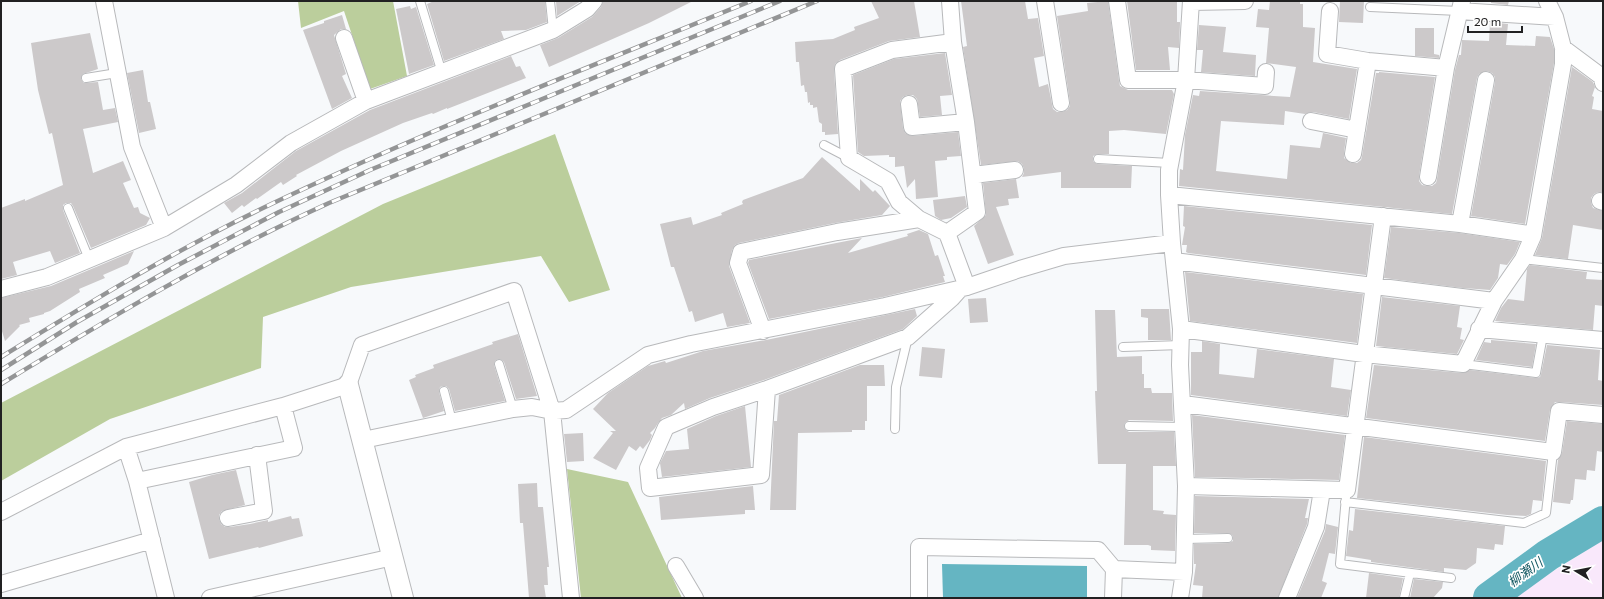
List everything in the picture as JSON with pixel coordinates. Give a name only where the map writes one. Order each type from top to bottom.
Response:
[{"type":"street","points":[[104,1],[132,147],[164,228]]},
{"type":"street","points":[[1,289],[47,277],[164,228],[236,185],[291,143],[366,102],[553,30],[587,10],[594,1]]},
{"type":"street","points":[[947,233],[977,212],[966,122],[953,42],[950,1]]},
{"type":"street","points":[[1117,1],[1128,80],[1186,80],[1265,86],[1266,72]]},
{"type":"street","points":[[1180,598],[1184,572],[1186,486],[1180,345],[1181,329],[1172,243],[1169,195],[1170,163],[1186,80],[1191,1],[1245,1]]},
{"type":"street","points":[[1181,329],[1364,354],[1463,364],[1494,301],[1523,259],[1533,236],[1563,64],[1563,48],[1555,17],[1547,1]]},
{"type":"street","points":[[1050,2],[1061,103]]},
{"type":"street","points":[[1428,177],[1446,68],[1460,6],[1555,17]]},
{"type":"street","points":[[1330,11],[1327,54],[1368,61],[1446,68]]},
{"type":"street","points":[[344,38],[366,102]]},
{"type":"street","points":[[953,42],[892,50],[843,69],[850,158],[888,182],[899,202],[919,219],[947,233],[963,288]]},
{"type":"street","points":[[1563,48],[1603,79]]},
{"type":"street","points":[[1353,154],[1368,61]]},
{"type":"street","points":[[1460,224],[1486,80]]},
{"type":"street","points":[[910,104],[912,128],[966,122]]},
{"type":"street","points":[[1311,121],[1357,130]]},
{"type":"street","points":[[973,175],[1015,170]]},
{"type":"street","points":[[1169,195],[1460,224],[1529,234],[1533,236]]},
{"type":"street","points":[[1186,486],[1322,490],[1346,496],[1364,354],[1384,216]]},
{"type":"street","points":[[763,331],[738,263],[741,252],[837,232],[919,219]]},
{"type":"street","points":[[363,440],[513,409],[532,407],[552,410],[566,410],[648,355],[691,344],[885,306],[963,288],[1064,256],[1172,243]]},
{"type":"street","points":[[1174,261],[1494,301]]},
{"type":"street","points":[[767,389],[761,475],[650,488],[648,468],[666,427],[713,407],[767,389],[908,337],[963,288]]},
{"type":"street","points":[[403,598],[348,385],[362,346],[514,291],[552,410],[571,598]]},
{"type":"street","points":[[1479,329],[1603,340]]},
{"type":"street","points":[[1,512],[126,446],[283,406],[348,385]]},
{"type":"street","points":[[1183,404],[1552,452],[1559,411],[1603,415]]},
{"type":"street","points":[[137,481],[294,448],[283,406]]},
{"type":"street","points":[[126,446],[137,481],[166,598]]},
{"type":"street","points":[[228,518],[264,511],[257,455]]},
{"type":"street","points":[[1287,598],[1316,527],[1322,490]]},
{"type":"street","points":[[1,584],[152,540]]},
{"type":"street","points":[[919,598],[919,547],[1098,550],[1114,569],[1113,598]]},
{"type":"street","points":[[219,597],[393,557]]},
{"type":"street","points":[[676,566],[695,598]]},
{"type":"street","points":[[1114,569],[1184,572]]},
{"type":"lane","points":[[420,1],[442,73]]},
{"type":"lane","points":[[550,1],[553,30]]},
{"type":"lane","points":[[1370,7],[1460,6]]},
{"type":"lane","points":[[86,78],[117,73]]},
{"type":"lane","points":[[824,145],[850,158]]},
{"type":"lane","points":[[1098,159],[1170,163]]},
{"type":"lane","points":[[68,208],[89,259]]},
{"type":"lane","points":[[1523,259],[1603,268]]},
{"type":"lane","points":[[1463,364],[1536,373],[1543,335]]},
{"type":"lane","points":[[895,429],[896,387],[908,337]]},
{"type":"lane","points":[[1124,347],[1180,345]]},
{"type":"lane","points":[[500,364],[513,409]]},
{"type":"lane","points":[[444,391],[452,421]]},
{"type":"lane","points":[[1129,426],[1184,427]]},
{"type":"lane","points":[[1451,578],[1340,564],[1346,496],[1524,523],[1546,513],[1552,452]]},
{"type":"lane","points":[[1185,539],[1228,538]]},
{"type":"lane","points":[[1404,598],[1410,573]]},
{"type":"shaded area","points":[[1603,540],[1603,598],[1511,598]]},
{"type":"green space","points":[[298,1],[393,1],[407,76],[370,89],[344,11],[301,28]]},
{"type":"green space","points":[[555,134],[610,290],[569,302],[541,256],[351,287],[263,317],[261,368],[110,419],[1,481],[1,403],[383,204]]},
{"type":"green space","points":[[567,469],[628,482],[682,598],[581,598]]},
{"type":"water","points":[[942,564],[1087,566],[1087,598],[943,598]]},
{"type":"building","points":[[434,1],[545,1],[547,22],[526,30],[501,31],[504,39],[444,61],[427,4]]},
{"type":"building","points":[[556,1],[581,1],[557,16]]},
{"type":"building","points":[[603,1],[693,1],[649,23],[549,67],[540,45],[558,38],[592,17],[601,7]]},
{"type":"building","points":[[871,1],[914,1],[920,37],[889,41],[840,60],[835,64],[834,70],[838,134],[825,135],[825,132],[822,132],[822,124],[819,122],[817,107],[813,108],[813,105],[810,105],[810,102],[808,103],[807,92],[805,92],[804,85],[801,86],[799,62],[796,62],[795,42],[833,39],[855,30],[854,27],[879,18]]},
{"type":"building","points":[[961,1],[1025,1],[1028,19],[1038,18],[1044,56],[1034,58],[1039,87],[1048,84],[1053,109],[1057,112],[1062,112],[1067,110],[1070,106],[1070,102],[1057,16],[1088,11],[1087,3],[1108,1],[1120,86],[1128,90],[1172,90],[1174,94],[1166,134],[1124,130],[1109,131],[1109,154],[1098,154],[1093,156],[1093,161],[1097,164],[1132,166],[1131,188],[1061,188],[1061,172],[1022,177],[1024,168],[1018,161],[981,165],[963,47],[967,46]]},
{"type":"building","points":[[1127,1],[1177,1],[1177,22],[1180,22],[1179,48],[1168,47],[1170,70],[1136,70]]},
{"type":"building","points":[[1270,1],[1300,1],[1300,4],[1303,4],[1303,27],[1315,28],[1313,62],[1357,69],[1349,119],[1313,112],[1305,114],[1285,111],[1284,125],[1221,121],[1216,171],[1287,179],[1290,145],[1320,148],[1323,133],[1346,138],[1344,158],[1351,163],[1357,163],[1361,160],[1362,156],[1376,73],[1379,72],[1435,77],[1419,176],[1419,181],[1422,185],[1432,186],[1436,183],[1437,179],[1455,70],[1459,55],[1461,55],[1462,40],[1489,41],[1490,22],[1508,24],[1506,45],[1535,46],[1536,36],[1550,37],[1554,49],[1554,63],[1525,224],[1471,216],[1495,82],[1495,77],[1492,73],[1487,71],[1479,74],[1477,78],[1452,214],[1179,186],[1180,169],[1183,170],[1185,135],[1193,95],[1199,96],[1200,91],[1290,97],[1296,67],[1266,63],[1269,28],[1256,27],[1258,9],[1269,10]]},
{"type":"building","points":[[1340,1],[1364,1],[1363,23],[1339,22]]},
{"type":"building","points":[[1491,1],[1509,1],[1508,5],[1491,3]]},
{"type":"building","points":[[410,6],[411,9],[416,7],[434,65],[409,74],[396,9]]},
{"type":"building","points":[[342,15],[346,29],[341,29],[334,35],[346,74],[342,76],[352,98],[332,109],[303,30]]},
{"type":"building","points":[[1199,25],[1226,27],[1223,52],[1256,55],[1255,76],[1201,72],[1203,50],[1197,50]]},
{"type":"building","points":[[1415,28],[1434,28],[1434,54],[1439,55],[1439,58],[1415,56]]},
{"type":"building","points":[[90,33],[98,69],[83,74],[81,79],[84,83],[98,82],[103,110],[115,108],[118,122],[83,129],[93,173],[123,161],[131,180],[123,183],[134,208],[138,207],[140,213],[150,218],[146,225],[91,248],[73,206],[71,203],[66,203],[63,205],[63,210],[80,253],[55,263],[50,251],[13,262],[17,275],[1,279],[1,208],[25,199],[25,201],[63,185],[52,133],[49,134],[38,90],[31,43]]},
{"type":"building","points":[[945,53],[952,95],[940,96],[942,115],[920,117],[917,99],[913,95],[907,95],[900,101],[903,128],[905,133],[912,136],[958,132],[961,156],[947,157],[947,160],[935,161],[938,197],[916,199],[915,179],[907,188],[904,166],[895,167],[895,157],[889,157],[889,155],[864,156],[858,152],[853,75],[894,59]]},
{"type":"building","points":[[511,56],[516,67],[520,66],[526,78],[447,109],[403,123],[341,151],[296,175],[297,176],[283,185],[281,182],[257,199],[256,198],[244,207],[242,205],[232,213],[224,203],[242,193],[296,151],[370,110]]},
{"type":"building","points":[[1572,67],[1593,82],[1595,87],[1592,96],[1594,97],[1592,109],[1603,111],[1603,192],[1594,194],[1591,198],[1591,203],[1593,208],[1603,211],[1603,230],[1573,225],[1568,259],[1535,255],[1542,238]]},
{"type":"building","points":[[143,70],[148,102],[150,102],[156,129],[139,133],[127,73]]},
{"type":"building","points":[[822,157],[860,191],[860,179],[873,192],[875,190],[890,206],[882,215],[835,223],[735,245],[732,250],[729,266],[750,323],[727,327],[723,313],[695,322],[692,311],[689,312],[674,267],[671,267],[660,224],[691,217],[693,225],[722,215],[721,213],[743,204],[743,200],[803,178]]},
{"type":"building","points":[[1016,179],[1019,198],[1008,199],[1009,205],[996,207],[1014,255],[988,264],[974,226],[986,215],[983,183]]},
{"type":"building","points":[[965,196],[967,207],[951,218],[941,220],[935,216],[933,200]]},
{"type":"building","points":[[1184,206],[1372,225],[1366,275],[1188,253],[1186,252],[1187,245],[1182,245],[1185,227],[1183,226]]},
{"type":"building","points":[[1391,227],[1459,233],[1520,242],[1515,254],[1507,265],[1500,264],[1498,278],[1490,290],[1463,288],[1384,278]]},
{"type":"building","points":[[919,230],[928,234],[935,256],[938,255],[945,276],[943,276],[945,282],[883,297],[769,319],[748,263],[749,260],[862,238],[848,253],[908,236],[907,234]]},
{"type":"building","points":[[134,251],[128,264],[103,275],[105,278],[79,289],[80,292],[50,311],[29,318],[30,322],[19,325],[20,326],[5,341],[1,328],[1,298],[51,286]]},
{"type":"building","points":[[1530,265],[1587,272],[1586,279],[1603,280],[1603,306],[1595,305],[1593,330],[1495,321],[1501,308],[1508,299],[1524,301],[1527,269]]},
{"type":"building","points":[[1185,272],[1363,294],[1357,343],[1190,321]]},
{"type":"building","points":[[1382,297],[1460,306],[1457,327],[1462,328],[1460,339],[1464,340],[1457,354],[1376,346]]},
{"type":"building","points":[[986,298],[988,322],[970,323],[968,299]]},
{"type":"building","points":[[915,309],[917,316],[903,329],[764,380],[710,398],[685,409],[684,403],[671,415],[662,418],[650,433],[652,435],[650,440],[643,449],[640,446],[636,451],[629,446],[616,470],[593,458],[613,433],[610,431],[616,431],[593,409],[608,393],[648,366],[665,361],[666,363],[703,351],[766,340]]},
{"type":"building","points":[[1141,309],[1169,309],[1171,340],[1148,340],[1148,318],[1141,317]]},
{"type":"building","points":[[1095,310],[1115,310],[1117,357],[1142,356],[1144,388],[1151,388],[1152,393],[1172,393],[1173,421],[1129,420],[1124,426],[1129,432],[1174,432],[1176,466],[1153,466],[1153,510],[1164,511],[1163,514],[1176,515],[1175,551],[1151,550],[1151,546],[1148,545],[1124,545],[1126,464],[1098,464],[1095,391],[1097,391]]},
{"type":"building","points":[[518,334],[537,396],[516,399],[504,362],[498,359],[495,361],[494,365],[505,401],[455,411],[449,389],[446,386],[443,386],[440,387],[439,392],[444,411],[423,418],[409,380],[416,377],[415,375],[434,368],[433,365],[493,344],[492,342]]},
{"type":"building","points":[[1491,340],[1536,344],[1532,367],[1476,360],[1484,342],[1491,343]]},
{"type":"building","points":[[1202,341],[1220,344],[1219,374],[1254,378],[1257,349],[1334,359],[1331,387],[1351,390],[1347,416],[1191,395],[1191,352],[1202,352]]},
{"type":"building","points":[[1547,345],[1600,350],[1598,380],[1603,381],[1603,405],[1555,402],[1550,410],[1545,441],[1366,418],[1374,365],[1462,373],[1470,370],[1536,378],[1540,377],[1541,374]]},
{"type":"building","points":[[922,347],[945,349],[942,378],[919,376]]},
{"type":"building","points":[[860,365],[884,365],[885,386],[867,386],[867,421],[865,421],[865,430],[852,430],[852,432],[798,433],[796,510],[770,510],[774,421],[777,421],[779,395]]},
{"type":"building","points":[[745,406],[751,467],[662,477],[660,463],[666,451],[689,449],[687,429],[716,416]]},
{"type":"building","points":[[1192,415],[1345,435],[1339,480],[1195,477]]},
{"type":"building","points":[[1567,421],[1603,424],[1603,452],[1597,451],[1595,471],[1587,470],[1586,480],[1575,479],[1573,500],[1571,500],[1570,504],[1553,502],[1558,460],[1562,453]]},
{"type":"building","points":[[583,433],[584,461],[567,462],[564,434]]},
{"type":"building","points":[[1364,437],[1546,461],[1542,501],[1533,500],[1531,514],[1526,516],[1357,498]]},
{"type":"building","points":[[236,470],[245,505],[222,511],[219,515],[221,524],[225,527],[230,527],[268,520],[268,522],[291,516],[292,519],[299,518],[303,536],[209,559],[189,482]]},
{"type":"building","points":[[537,483],[538,507],[543,507],[549,567],[547,567],[548,585],[544,585],[546,598],[529,598],[523,523],[520,523],[518,484]]},
{"type":"building","points":[[753,486],[755,510],[745,510],[745,514],[661,520],[659,497]]},
{"type":"building","points":[[1195,496],[1309,499],[1305,518],[1308,518],[1307,524],[1278,598],[1202,598],[1203,586],[1193,585],[1196,564],[1194,564],[1194,544],[1229,543],[1233,541],[1233,537],[1228,533],[1194,533]]},
{"type":"building","points":[[1355,509],[1505,526],[1503,545],[1495,544],[1494,550],[1477,548],[1476,563],[1466,570],[1444,568],[1444,572],[1371,562],[1371,560],[1346,556],[1349,530],[1353,531]]},
{"type":"building","points":[[1326,524],[1338,527],[1335,554],[1329,553],[1322,581],[1327,583],[1321,598],[1297,598],[1325,531]]},
{"type":"building","points":[[1369,573],[1403,578],[1399,598],[1366,598]]},
{"type":"building","points":[[1414,579],[1443,582],[1442,588],[1433,598],[1410,598]]},
{"type":"waterway","name":"柳瀬川","points":[[1489,598],[1548,555],[1603,522]]},
{"type":"railway","points":[[1,357],[98,298],[196,242],[263,208],[444,127],[751,1]]},
{"type":"railway","points":[[1,370],[77,322],[178,265],[279,212],[370,170],[780,1]]},
{"type":"railway","points":[[1,384],[203,266],[329,203],[817,1]]}]
